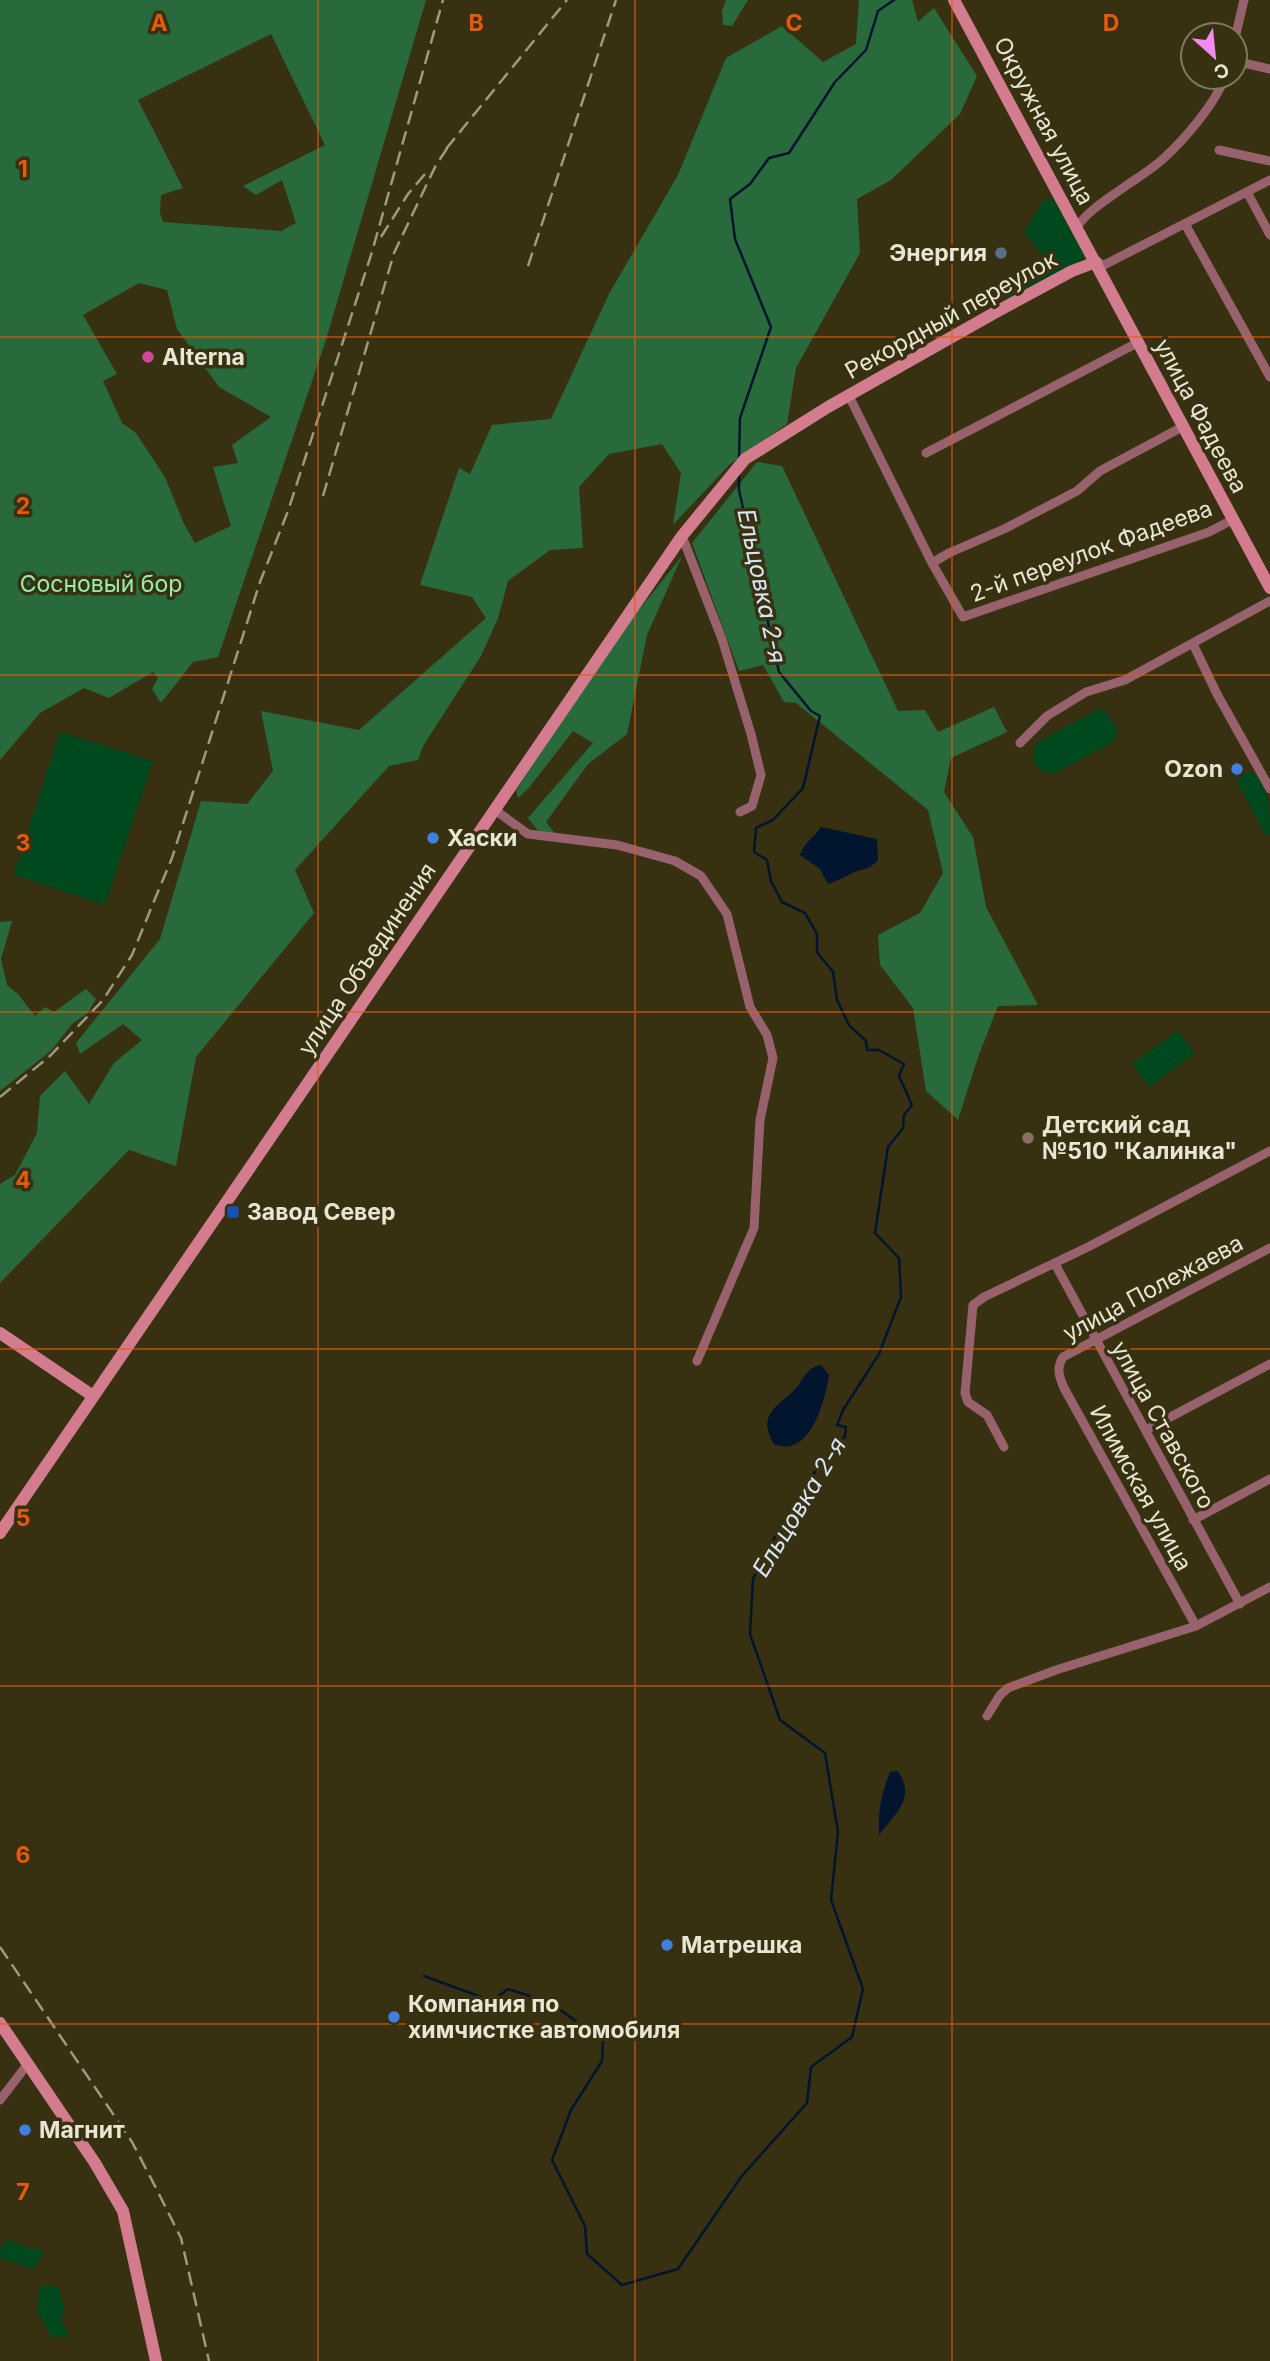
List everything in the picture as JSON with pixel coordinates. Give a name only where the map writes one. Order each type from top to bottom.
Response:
[{"type":"main road","name":"Окружная улица","points":[[954,0],[1096,262]]},
{"type":"main road","name":"улица Фадеева","points":[[1096,262],[1270,588]]},
{"type":"main road","name":"Рекордный переулок","points":[[828,407],[1007,306],[1072,271],[1096,262]]},
{"type":"main road","name":"улица Объединения","points":[[0,1534],[682,536],[745,459],[828,407]]},
{"type":"main road","points":[[0,1333],[93,1396]]},
{"type":"main road","points":[[0,2023],[95,2163],[123,2211],[156,2361]]},
{"type":"street","points":[[1239,21],[1244,0]]},
{"type":"street","points":[[1249,64],[1270,69]]},
{"type":"street","points":[[1077,227],[1110,198],[1162,160],[1219,91]]},
{"type":"street","points":[[1219,150],[1270,161]]},
{"type":"street","points":[[1096,262],[1104,265],[1270,180]]},
{"type":"street","points":[[1247,192],[1270,235]]},
{"type":"street","points":[[1185,225],[1270,377]]},
{"type":"street","points":[[926,453],[1139,342]]},
{"type":"street","points":[[849,396],[932,563],[1077,491],[1100,471],[1184,426]]},
{"type":"street","name":"2-й переулок Фадеева","points":[[932,563],[962,617],[1209,532],[1232,520]]},
{"type":"street","points":[[682,536],[722,639],[761,775],[752,806],[740,812]]},
{"type":"street","points":[[1020,743],[1047,716],[1086,692],[1125,680],[1270,601]]},
{"type":"street","points":[[1193,644],[1217,694],[1270,789]]},
{"type":"street","points":[[495,810],[528,834],[617,845],[675,861],[701,876],[727,914],[750,1007],[767,1035],[773,1058],[760,1120],[754,1228],[697,1361]]},
{"type":"street","points":[[1004,1447],[987,1415],[968,1402],[965,1393],[973,1305],[1270,1151]]},
{"type":"street","name":"улица Полежаева","points":[[1058,1366],[1063,1357],[1270,1248]]},
{"type":"street","name":"улица Ставского","points":[[1055,1264],[1240,1604]]},
{"type":"street","points":[[1146,1430],[1270,1364]]},
{"type":"street","name":"Илимская улица","points":[[1058,1366],[1058,1375],[1064,1388],[1196,1626]]},
{"type":"street","points":[[1193,1520],[1270,1479]]},
{"type":"street","points":[[987,1716],[1000,1695],[1008,1688],[1196,1626],[1270,1587]]},
{"type":"street","points":[[0,2100],[27,2064]]},
{"type":"green space","name":"Сосновый бор","points":[[0,0],[426,0],[325,343],[218,657],[193,662],[161,703],[152,689],[158,678],[153,672],[109,698],[84,688],[40,713],[0,760]],"holes":[[[271,34],[325,145],[243,186],[256,195],[282,180],[296,223],[281,231],[163,222],[160,213],[161,195],[183,188],[138,100]],[[139,283],[167,290],[177,329],[219,387],[271,417],[232,445],[238,463],[213,467],[231,526],[195,543],[184,524],[165,477],[136,433],[122,423],[103,381],[117,374],[83,315]]]},
{"type":"green space","points":[[726,0],[748,0],[732,26],[723,25],[722,11]]},
{"type":"green space","points":[[859,0],[912,0],[918,22],[934,8],[977,76],[960,114],[891,180],[857,199],[860,253],[796,368],[787,424],[729,465],[673,525],[681,473],[662,444],[609,454],[579,487],[583,548],[550,550],[508,581],[498,618],[481,656],[423,746],[418,760],[389,766],[295,870],[314,913],[196,1057],[176,1166],[129,1150],[0,1283],[0,1184],[15,1175],[37,1133],[40,1096],[65,1071],[89,1104],[114,1063],[142,1040],[123,1024],[80,1054],[76,1043],[160,939],[201,801],[247,804],[273,771],[261,711],[359,730],[486,618],[472,597],[420,585],[459,468],[470,474],[492,425],[551,419],[609,294],[678,175],[726,58],[782,26],[823,62],[856,44]]},
{"type":"green space","points":[[1044,200],[1055,200],[1084,254],[1083,259],[1010,301],[1006,298],[1007,287],[1043,261],[1042,255],[1024,232]]},
{"type":"green space","points":[[757,462],[782,466],[898,711],[925,710],[938,732],[994,707],[1007,732],[951,758],[944,792],[973,837],[986,907],[1038,1005],[998,1006],[958,1120],[926,1091],[913,1008],[880,965],[878,935],[920,913],[943,873],[928,810],[796,703],[784,702],[763,665],[739,671],[692,543]]},
{"type":"green space","points":[[682,556],[647,635],[627,734],[588,764],[546,822],[556,835],[539,832],[528,818],[593,743],[573,731],[518,798],[516,790],[627,625]]},
{"type":"green space","points":[[1099,709],[1105,711],[1117,730],[1111,743],[1054,774],[1040,770],[1034,757],[1037,743]]},
{"type":"green space","points":[[60,732],[153,761],[105,905],[14,875]]},
{"type":"green space","points":[[1251,771],[1262,783],[1265,791],[1270,835],[1265,834],[1236,779]]},
{"type":"green space","points":[[12,921],[1,959],[7,985],[18,994],[35,1016],[45,1007],[54,1012],[86,989],[96,999],[88,1013],[72,1024],[52,1050],[0,1091],[0,922]]},
{"type":"green space","points":[[1178,1031],[1195,1054],[1149,1087],[1132,1064]]},
{"type":"green space","points":[[6,2240],[44,2252],[34,2269],[0,2258],[0,2250]]},
{"type":"green space","points":[[40,2286],[58,2286],[65,2308],[61,2318],[69,2337],[52,2337],[37,2311]]},
{"type":"water","points":[[821,827],[877,839],[878,860],[867,868],[828,884],[820,869],[800,855]]},
{"type":"water","points":[[821,1365],[829,1375],[824,1399],[814,1425],[797,1443],[787,1446],[774,1444],[767,1424],[772,1410],[798,1386],[810,1370]]},
{"type":"water","points":[[898,1771],[905,1789],[902,1805],[879,1835],[884,1788],[890,1772]]},
{"type":"waterway","name":"Ельцовка 2-я","points":[[739,459],[740,418],[771,327],[735,239],[730,199],[750,184],[769,158],[789,153],[835,82],[866,50],[878,11],[894,0]]},
{"type":"waterway","name":"Ельцовка 2-я","points":[[424,1976],[492,2001],[508,1989],[551,2003],[603,2041],[602,2061],[571,2110],[552,2160],[585,2226],[587,2254],[622,2285],[678,2269],[741,2177],[807,2103],[811,2067],[852,2037],[863,1989],[831,1900],[838,1832],[825,1753],[780,1720],[750,1634],[753,1579],[781,1525],[818,1467],[845,1436],[846,1427],[837,1425],[843,1410],[879,1354],[901,1297],[899,1258],[875,1233],[888,1147],[903,1128],[904,1115],[912,1105],[899,1076],[904,1064],[879,1050],[867,1050],[866,1041],[849,1025],[837,1000],[833,972],[817,952],[817,934],[805,913],[782,902],[771,881],[767,860],[754,852],[756,828],[773,820],[803,788],[820,716],[811,711],[779,672],[739,490],[739,474]]},
{"type":"railway","points":[[0,1097],[50,1056],[103,1000],[132,955],[172,858],[260,582],[288,511],[372,252],[443,0]]},
{"type":"railway","points":[[446,149],[567,0]]},
{"type":"railway","points":[[528,266],[616,0]]},
{"type":"railway","points":[[323,496],[394,253],[436,165],[450,144]]},
{"type":"railway","points":[[381,237],[408,194],[425,174]]},
{"type":"railway","points":[[0,1947],[132,2142],[157,2190],[181,2238],[209,2361]]},
{"type":"place","name":"Энергия","points":[[1001,253]]},
{"type":"place","name":"Alterna","points":[[148,357]]},
{"type":"place","name":"Ozon","points":[[1237,769]]},
{"type":"place","name":"Хаски","points":[[433,838]]},
{"type":"place","name":"Детский сад №510 \"Калинка\"","points":[[1028,1138]]},
{"type":"place","name":"Завод Север","points":[[233,1212]]},
{"type":"place","name":"Матрешка","points":[[667,1945]]},
{"type":"place","name":"Компания по химчистке автомобиля","points":[[394,2017]]},
{"type":"place","name":"Магнит","points":[[25,2130]]}]
